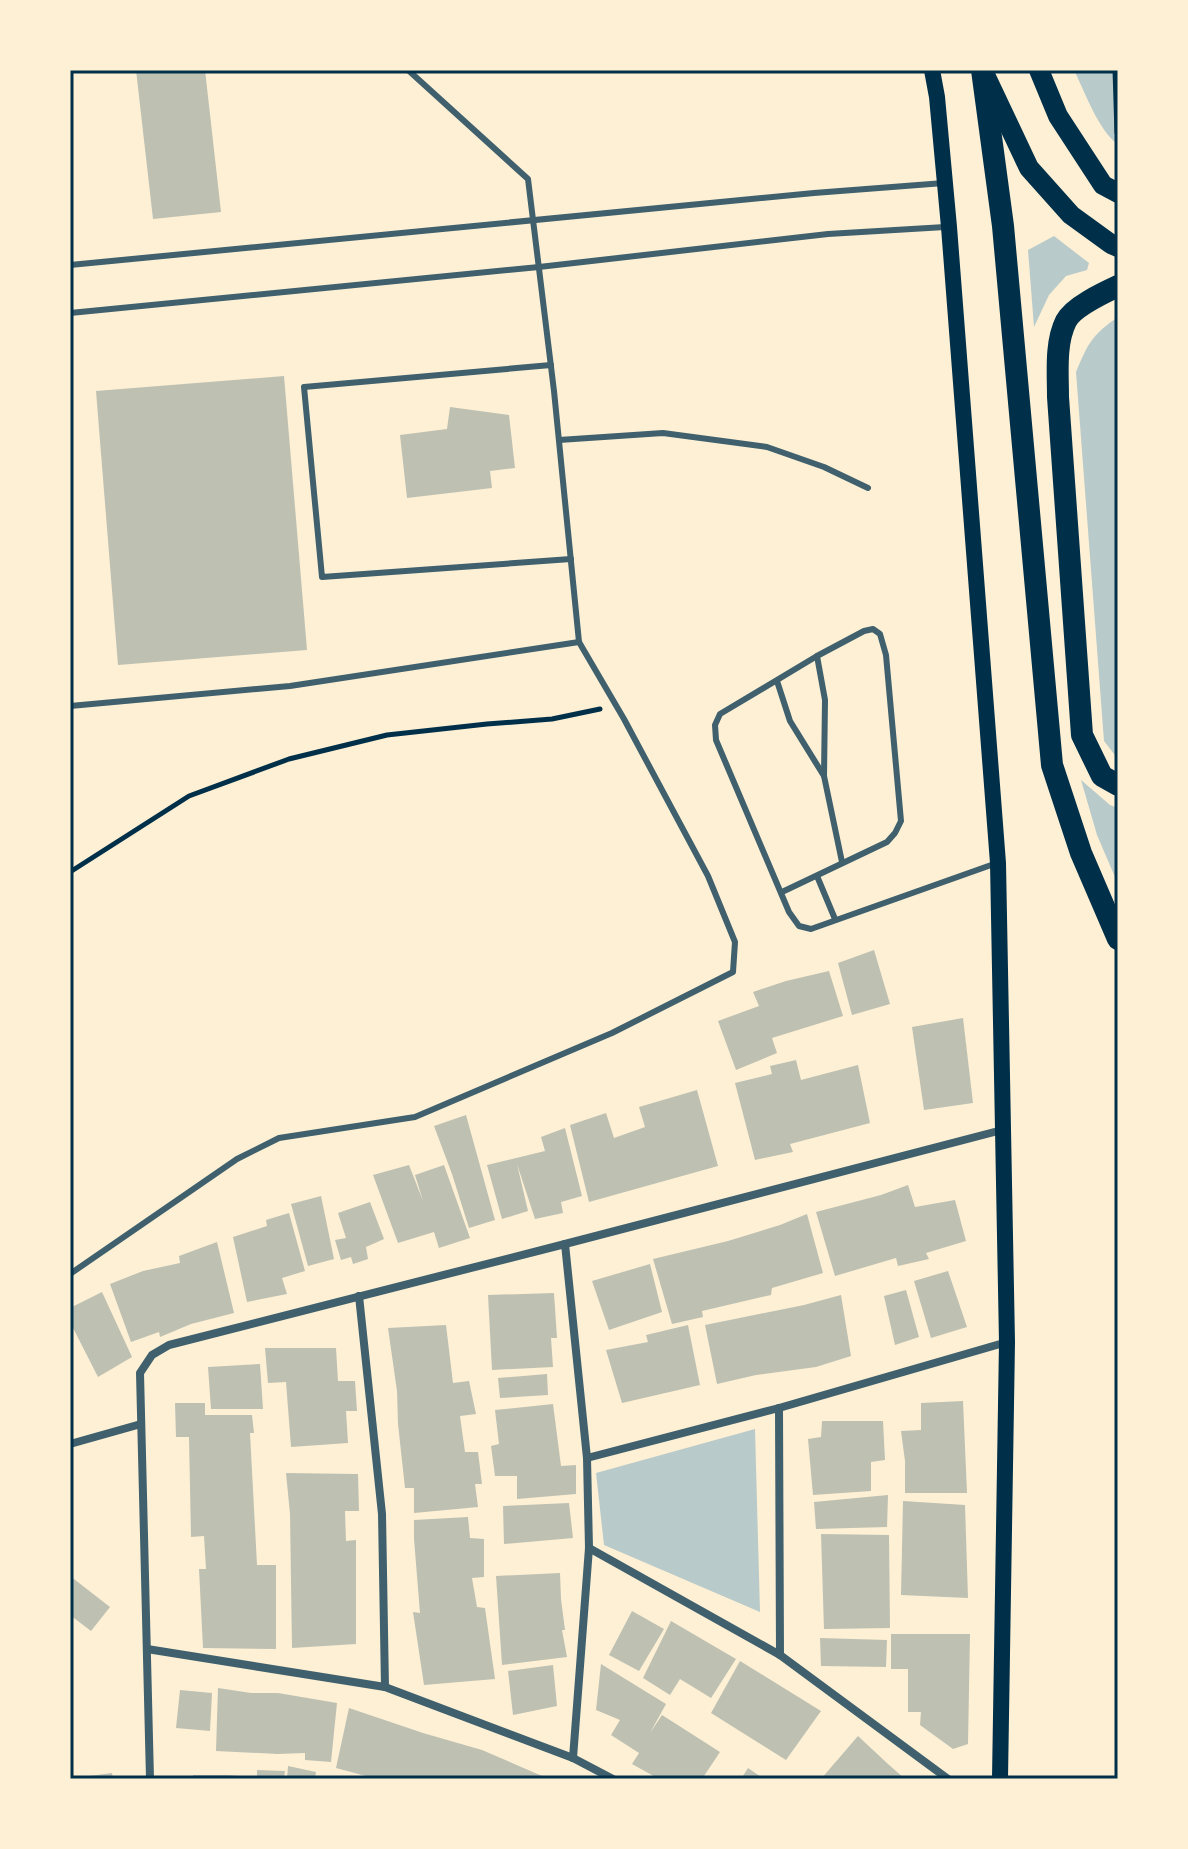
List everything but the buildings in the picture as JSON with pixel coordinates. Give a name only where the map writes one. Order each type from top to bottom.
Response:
[{"type":"highway","points":[[982,70],[1003,226],[1052,765],[1081,853],[1118,939]]},
{"type":"highway","points":[[1118,286],[1092,298],[1067,319],[1059,350],[1058,397],[1082,735],[1102,776],[1118,785]]},
{"type":"main road","points":[[932,70],[949,227],[998,863],[1007,1342],[1000,1779]]},
{"type":"main road","points":[[982,70],[1029,168],[1071,215],[1118,247]]},
{"type":"main road","points":[[1039,70],[1058,116],[1103,185],[1118,193]]},
{"type":"street","points":[[150,1779],[140,1373],[152,1355],[169,1345],[1002,1130]]},
{"type":"street","points":[[565,1244],[587,1458],[589,1548],[573,1758]]},
{"type":"street","points":[[359,1296],[382,1514],[385,1687]]},
{"type":"street","points":[[587,1458],[779,1408],[1007,1342]]},
{"type":"street","points":[[779,1408],[780,1655]]},
{"type":"street","points":[[70,1444],[141,1424]]},
{"type":"street","points":[[589,1548],[780,1655],[948,1779]]},
{"type":"street","points":[[147,1649],[385,1687],[573,1758],[613,1779]]},
{"type":"lane","points":[[70,1274],[237,1159],[279,1138],[415,1117],[612,1033],[733,972],[735,942],[708,876],[579,642],[551,365],[528,179],[408,70]]},
{"type":"lane","points":[[70,265],[944,183]]},
{"type":"lane","points":[[70,313],[539,267],[828,234],[949,227]]},
{"type":"lane","points":[[551,365],[304,387],[322,577],[571,559]]},
{"type":"lane","points":[[559,440],[663,433],[767,447],[824,467],[868,488]]},
{"type":"lane","points":[[782,892],[887,842],[901,821],[886,655],[880,634],[873,629],[817,656],[720,714],[715,725],[716,740],[789,912],[799,926],[811,929],[998,863]]},
{"type":"lane","points":[[70,706],[290,686],[579,642]]},
{"type":"lane","points":[[817,656],[825,700],[824,776],[842,862]]},
{"type":"lane","points":[[777,681],[790,721],[824,776]]},
{"type":"lane","points":[[817,876],[835,919]]},
{"type":"path","points":[[1115,70],[1117,133]]},
{"type":"path","points":[[70,872],[189,796],[289,759],[387,735],[552,719],[616,705]]},
{"type":"shaded area","points":[[1074,70],[1118,70],[1118,144],[1098,121]]},
{"type":"shaded area","points":[[1054,236],[1089,263],[1087,270],[1066,276],[1049,295],[1034,327],[1028,250]]},
{"type":"shaded area","points":[[1118,317],[1118,759],[1104,741],[1076,372],[1092,340]]},
{"type":"shaded area","points":[[1081,780],[1110,805],[1118,808],[1118,884],[1097,835]]},
{"type":"shaded area","points":[[755,1429],[760,1612],[604,1545],[596,1473]]}]
